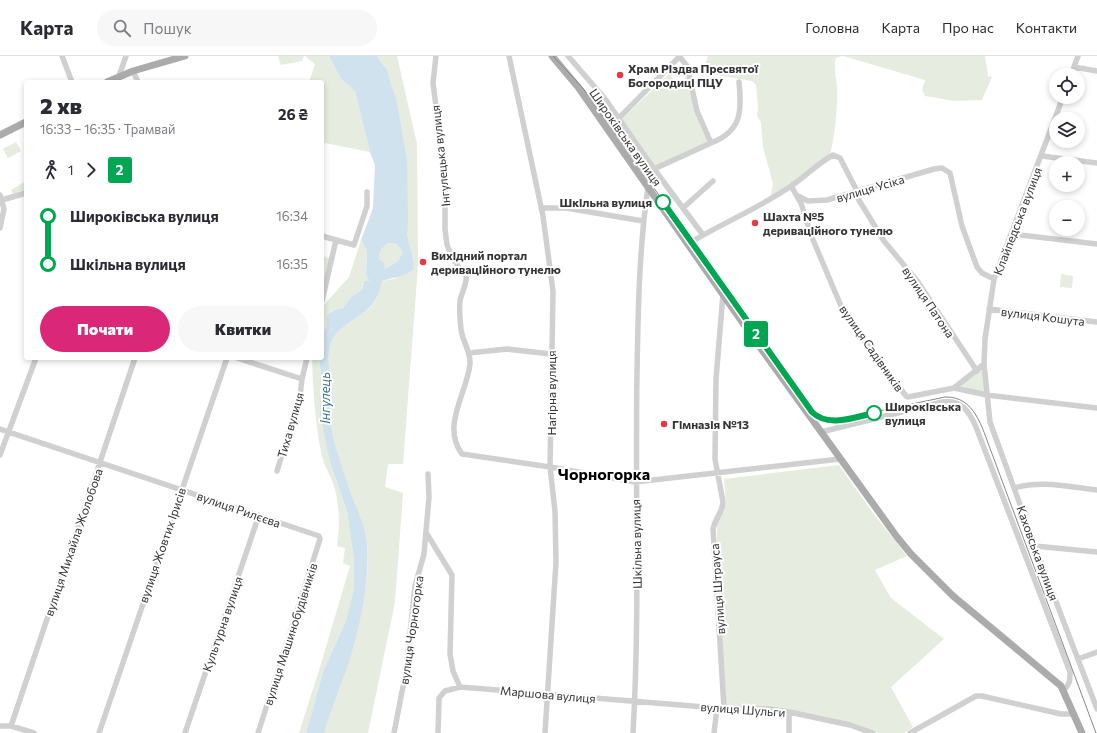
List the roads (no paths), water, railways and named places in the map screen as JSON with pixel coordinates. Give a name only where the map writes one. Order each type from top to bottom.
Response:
[{"type":"main road","points":[[111,80],[133,71],[185,56]]},
{"type":"main road","name":"Широківська вулиця","points":[[552,56],[578,87],[723,294],[897,537],[930,574],[953,596],[1058,683],[1064,690],[1082,733]]},
{"type":"main road","points":[[0,135],[24,123]]},
{"type":"street","points":[[62,56],[71,80]]},
{"type":"street","points":[[119,76],[126,56]]},
{"type":"street","name":"Інгулецька вулиця","points":[[436,56],[433,83],[445,177],[445,229],[452,257],[462,272],[466,275],[467,279],[460,301],[462,337],[469,353],[470,363],[467,382],[457,408],[454,424],[458,448],[462,454],[466,456],[550,467]]},
{"type":"street","name":"Нагірна вулиця","points":[[509,56],[541,208],[553,291],[550,354],[550,467],[555,511],[556,562],[545,733]]},
{"type":"street","points":[[568,56],[619,118],[654,169],[684,207],[703,235]]},
{"type":"street","points":[[1078,56],[1074,67],[1097,71]]},
{"type":"street","points":[[619,118],[680,57],[687,66],[697,111],[711,143]]},
{"type":"street","points":[[133,71],[137,80]]},
{"type":"street","points":[[654,169],[728,134],[737,122],[740,108],[739,82]]},
{"type":"street","name":"Клайпедська вулиця","points":[[987,395],[984,364],[985,339],[994,279],[1061,104]]},
{"type":"street","name":"вулиця Патона","points":[[791,186],[833,155],[840,158],[852,184],[884,241],[918,282],[977,371]]},
{"type":"street","points":[[1042,156],[1097,164]]},
{"type":"street","name":"вулиця Усіка","points":[[795,193],[802,199],[817,202],[857,192],[934,169],[942,168],[947,170],[952,180],[962,226],[977,267],[982,273],[994,279]]},
{"type":"street","points":[[684,207],[713,181]]},
{"type":"street","points":[[688,244],[723,223],[741,217],[791,186]]},
{"type":"street","name":"вулиця Садівників","points":[[791,186],[801,203],[811,235],[841,306],[859,334],[908,397],[954,388]]},
{"type":"street","name":"Шкільна вулиця","points":[[633,733],[637,652],[635,482],[638,302],[643,221],[648,187]]},
{"type":"street","points":[[324,237],[354,245],[367,206],[367,192]]},
{"type":"street","points":[[0,228],[4,209],[1,197],[24,193]]},
{"type":"street","points":[[541,208],[566,208],[643,221]]},
{"type":"street","points":[[1011,234],[1097,244]]},
{"type":"street","points":[[324,292],[336,240]]},
{"type":"street","name":"вулиця Штрауса","points":[[714,733],[721,708],[713,529],[714,520],[723,506],[722,486],[715,460],[716,379],[723,294]]},
{"type":"street","name":"вулиця Кошута","points":[[989,309],[1097,322]]},
{"type":"street","points":[[469,353],[507,349],[550,354]]},
{"type":"street","points":[[0,455],[35,360]]},
{"type":"street","name":"вулиця Михайла Жолобова","points":[[11,726],[134,360]]},
{"type":"street","name":"вулиця Жовтих Ірисів","points":[[99,733],[181,489],[226,360]]},
{"type":"street","points":[[243,360],[302,379]]},
{"type":"street","name":"Тиха вулиця","points":[[277,471],[300,396],[307,360]]},
{"type":"street","points":[[954,388],[984,364]]},
{"type":"street","points":[[954,388],[987,395],[1097,408]]},
{"type":"street","name":"Каховська вулиця","points":[[987,395],[990,422],[1097,709]]},
{"type":"street","points":[[821,432],[942,402],[950,401],[959,403],[966,408],[971,415],[979,434],[1070,672],[1068,686],[1064,690]]},
{"type":"street","name":"вулиця Рилєєва","points":[[0,429],[319,536]]},
{"type":"street","points":[[550,467],[635,482],[840,459]]},
{"type":"street","name":"вулиця Чорногорка","points":[[394,733],[406,671],[415,586],[424,554],[429,497],[428,474]]},
{"type":"street","points":[[1014,488],[1031,483],[1097,490]]},
{"type":"street","name":"Культурна вулиця","points":[[185,733],[259,515]]},
{"type":"street","points":[[427,531],[452,575],[450,654],[453,671],[460,687],[445,692],[439,698],[438,733]]},
{"type":"street","name":"вулиця Машинобудівників","points":[[258,733],[320,539],[319,536]]},
{"type":"street","points":[[1035,546],[1097,552]]},
{"type":"street","points":[[1078,659],[1097,652]]},
{"type":"street","name":"Маршова вулиця","points":[[460,687],[548,693],[635,702]]},
{"type":"street","points":[[910,733],[976,696],[982,696],[1061,714],[1074,714]]},
{"type":"street","name":"вулиця Шульги","points":[[635,702],[789,712],[850,725],[873,733]]},
{"type":"street","points":[[789,712],[789,733]]},
{"type":"street","points":[[0,726],[11,726],[34,733]]},
{"type":"water","name":"Інгулець","points":[[329,56],[377,56],[387,70],[396,97],[407,158],[407,234],[414,263],[413,270],[404,275],[382,281],[378,295],[372,305],[364,313],[338,332],[332,341],[329,352],[332,393],[330,418],[337,450],[364,529],[368,557],[366,587],[353,648],[324,733],[306,733],[323,672],[346,621],[354,588],[354,560],[347,511],[330,462],[320,413],[322,381],[319,360],[324,360],[324,331],[327,327],[327,315],[334,310],[343,308],[352,296],[362,290],[364,281],[370,281],[366,275],[367,251],[361,240],[373,208],[375,165],[370,152],[355,91],[341,79]],"holes":[[[389,243],[397,244],[403,253],[397,262],[385,269],[384,263],[379,259],[380,251]]]},
{"type":"tram line","points":[[553,56],[583,88],[814,414],[824,419],[836,420],[945,397],[955,398],[964,402],[976,415],[1096,733]]},
{"type":"tram line","name":"2","points":[[663,202],[806,406],[814,414],[820,418],[833,420],[874,413]]},
{"type":"place","name":"Храм Різдва Пресвятої Богородиці ПЦУ","points":[[620,75]]},
{"type":"place","name":"Шкільна вулиця","points":[[663,202]]},
{"type":"place","name":"Шахта №5 дериваційного тунелю","points":[[755,223]]},
{"type":"place","name":"Вихідний портал дериваційного тунелю","points":[[423,262]]},
{"type":"place","name":"Широківська вулиця","points":[[874,413]]},
{"type":"place","name":"Гімназія №13","points":[[664,424]]},
{"type":"district","name":"Чорногорка","points":[[604,473]]}]
